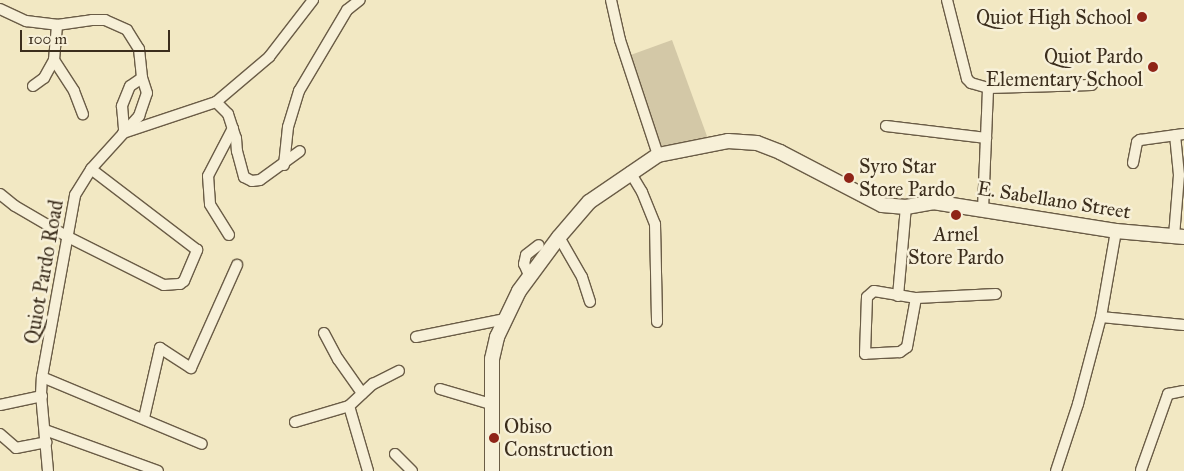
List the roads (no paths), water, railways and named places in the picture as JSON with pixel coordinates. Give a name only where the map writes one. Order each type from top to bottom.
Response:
[{"type":"street","points":[[0,9],[26,21],[57,26],[92,20],[105,20],[128,30],[139,49],[142,78],[130,86],[122,106],[123,132],[216,102],[269,57],[312,0]]},
{"type":"street","points":[[284,165],[288,127],[299,91],[317,64],[321,52],[347,10],[360,0]]},
{"type":"street","points":[[611,0],[620,40],[658,155]]},
{"type":"street","points":[[947,0],[967,79],[971,83],[988,88],[1092,85]]},
{"type":"street","points":[[33,86],[44,78],[54,60],[57,26]]},
{"type":"street","points":[[54,60],[74,91],[83,114]]},
{"type":"street","name":"Quiot Pardo Road","points":[[48,471],[42,377],[75,195],[91,170],[123,132],[140,116],[147,93],[142,78]]},
{"type":"street","points":[[983,209],[988,88]]},
{"type":"street","points":[[216,102],[228,114],[244,177],[252,181],[260,180],[284,165],[300,151]]},
{"type":"street","points":[[886,126],[986,138]]},
{"type":"street","points":[[229,235],[210,204],[208,176],[233,128]]},
{"type":"street","points":[[1133,164],[1137,142],[1140,140],[1179,135],[1179,237]]},
{"type":"street","name":"E. Sabellano Street","points":[[492,471],[494,405],[492,359],[497,337],[505,319],[529,276],[589,202],[630,172],[658,155],[728,141],[757,143],[780,152],[882,205],[906,207],[934,202],[1116,231],[1179,237]]},
{"type":"street","points":[[0,194],[15,206],[68,237],[164,285],[174,286],[184,280],[197,250],[91,170]]},
{"type":"street","points":[[630,172],[642,192],[655,224],[657,322]]},
{"type":"street","points":[[898,296],[906,207]]},
{"type":"street","points":[[1056,471],[1078,404],[1101,317],[1116,231]]},
{"type":"street","points":[[559,237],[582,278],[590,302]]},
{"type":"street","points":[[529,276],[524,264],[526,255],[539,245]]},
{"type":"street","points":[[144,418],[160,348],[191,368],[237,265]]},
{"type":"street","points":[[916,298],[907,346],[900,352],[865,354],[867,298],[874,291],[916,298],[996,294]]},
{"type":"street","points":[[1101,317],[1184,325]]},
{"type":"street","points":[[416,336],[505,319]]},
{"type":"street","points":[[324,333],[338,359],[362,393]]},
{"type":"street","points":[[295,422],[349,406],[372,384],[399,371]]},
{"type":"street","points":[[42,377],[144,418],[202,444]]},
{"type":"street","points":[[440,389],[494,405]]},
{"type":"street","points":[[1141,470],[1168,394],[1184,392]]},
{"type":"street","points":[[0,405],[42,396]]},
{"type":"street","points":[[349,406],[368,471]]},
{"type":"street","points":[[45,430],[158,471]]},
{"type":"street","points":[[0,434],[16,448],[46,442]]},
{"type":"street","points":[[395,454],[412,471]]},
{"type":"place","name":"Quiot High School","points":[[1142,17]]},
{"type":"place","name":"Quiot Pardo Elementary School","points":[[1153,67]]},
{"type":"place","name":"Syro Star Store Pardo","points":[[849,178]]},
{"type":"place","name":"Arnel Store Pardo","points":[[956,215]]},
{"type":"place","name":"Obiso Construction","points":[[494,438]]}]
